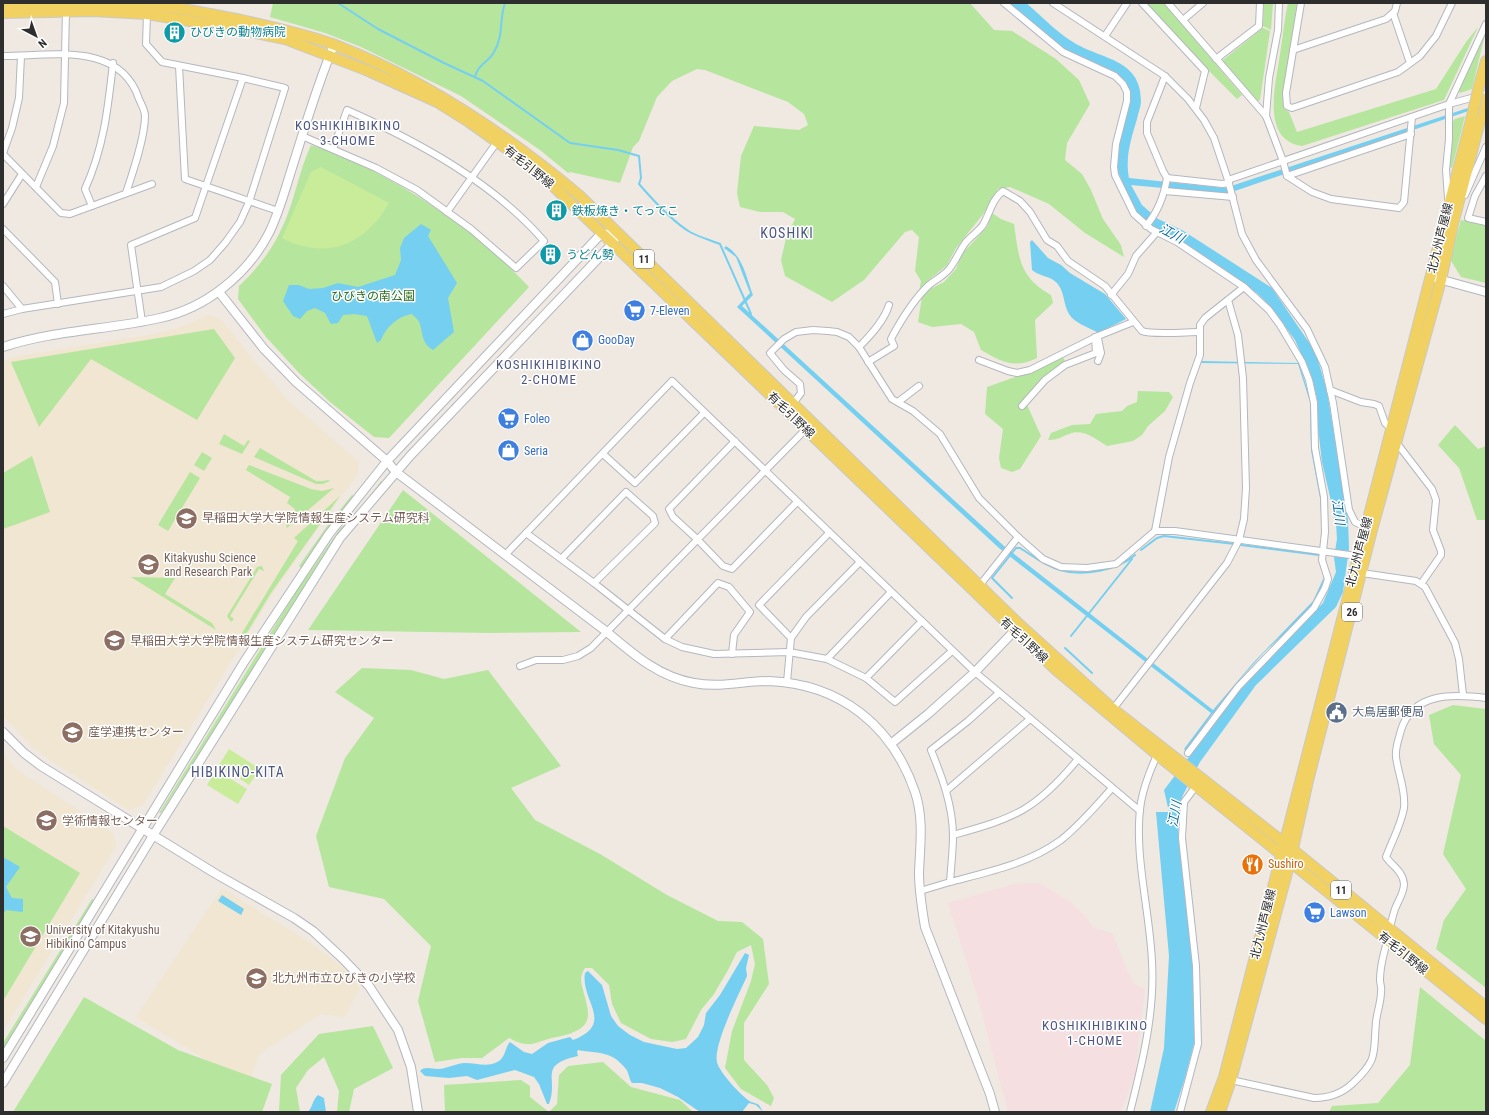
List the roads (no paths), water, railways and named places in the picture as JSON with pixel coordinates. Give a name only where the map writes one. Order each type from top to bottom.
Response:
[{"type":"main road","name":"有毛引野線","points":[[3,13],[66,9],[105,4],[148,5],[208,14],[275,28],[334,45],[381,65],[463,108],[541,163],[580,196],[790,408],[806,429],[1017,628],[1073,685],[1161,753],[1290,862],[1486,1020]]},
{"type":"main road","name":"有毛引野線","points":[[3,5],[147,14],[221,26],[278,38],[330,55],[437,102],[524,161],[548,182],[612,244],[980,585],[1017,628],[1113,709],[1161,753]]},
{"type":"main road","name":"北九州芦屋線","points":[[1211,1112],[1224,1077],[1301,780],[1352,556],[1369,528],[1396,442],[1436,279],[1448,204],[1472,116],[1483,90],[1486,61]]},
{"type":"main road","name":"北九州芦屋線","points":[[1220,1112],[1232,1080],[1290,862],[1292,849],[1362,573],[1369,528],[1391,429],[1453,224],[1486,98]]},
{"type":"main road","name":"有毛引野線","points":[[1195,781],[1292,849],[1389,930],[1486,1007]]},
{"type":"street","points":[[1004,3],[1063,52],[1115,76],[1123,84],[1127,92],[1127,101],[1116,144],[1114,167],[1115,175],[1134,214],[1146,226],[1177,242],[1244,287],[1268,310],[1280,325],[1302,362],[1314,403],[1315,448],[1324,497],[1324,551],[1322,560],[1328,579],[1325,588],[1314,608],[1238,687],[1188,753]]},
{"type":"street","points":[[1053,3],[1165,76],[1196,108],[1214,138],[1229,183],[1242,234],[1252,253],[1307,329],[1321,356],[1330,390],[1349,510],[1355,522],[1369,528]]},
{"type":"street","points":[[1104,36],[1127,3]]},
{"type":"street","points":[[1142,3],[1205,71],[1196,108]]},
{"type":"street","points":[[1168,3],[1266,116],[1287,176],[1312,192],[1331,199],[1399,208],[1404,202],[1412,117]]},
{"type":"street","points":[[1183,20],[1203,3]]},
{"type":"street","points":[[1216,60],[1259,26],[1260,3]]},
{"type":"street","points":[[1266,116],[1270,78],[1278,30],[1279,3]]},
{"type":"street","points":[[1301,3],[1286,93],[1287,106],[1292,108],[1398,72],[1420,56],[1436,36],[1452,3]]},
{"type":"street","points":[[1293,50],[1386,19],[1393,13],[1397,3]]},
{"type":"street","points":[[36,187],[46,167],[60,122],[64,103],[66,9]]},
{"type":"street","points":[[1393,13],[1410,63]]},
{"type":"street","points":[[3,314],[22,309],[138,292],[161,287],[178,280],[210,260],[236,228],[249,202],[285,88],[162,62],[146,44],[147,14]]},
{"type":"street","points":[[1448,204],[1446,170],[1449,139],[1449,104],[1486,24]]},
{"type":"street","points":[[3,347],[41,337],[142,322],[176,314],[218,292],[245,267],[259,250],[269,233],[278,211],[302,136],[334,45]]},
{"type":"street","points":[[3,56],[83,54],[112,63],[135,87],[146,115],[138,153],[126,193]]},
{"type":"street","points":[[21,56],[19,98],[12,128],[3,154],[61,213],[70,214],[152,184]]},
{"type":"street","points":[[92,206],[85,189],[91,176],[106,125],[112,63]]},
{"type":"street","points":[[179,66],[185,179],[278,211]]},
{"type":"street","points":[[1146,226],[1154,216],[1165,191],[1167,178],[1147,132],[1147,122],[1165,76]]},
{"type":"street","points":[[142,322],[131,245],[195,218],[243,78]]},
{"type":"street","points":[[1167,178],[1222,184],[1229,183],[1283,161],[1449,104],[1483,90]]},
{"type":"street","points":[[302,136],[333,148],[376,168],[417,190],[471,229],[516,268],[544,241],[533,228],[471,178],[409,140],[347,110],[333,148]]},
{"type":"street","points":[[1287,176],[1411,134]]},
{"type":"street","points":[[447,212],[497,142]]},
{"type":"street","points":[[1453,224],[1486,147]]},
{"type":"street","points":[[3,204],[22,174]]},
{"type":"street","points":[[1486,176],[1475,196],[1468,218],[1486,222]]},
{"type":"street","points":[[868,362],[894,346],[891,339],[910,307],[930,284],[942,277],[951,267],[959,251],[983,226],[989,210],[999,194],[1003,191],[1020,200],[1030,212],[1047,240],[1058,246],[1068,261],[1105,286],[1133,322],[1142,331],[1148,334],[1160,332],[1199,332]]},
{"type":"street","points":[[1165,191],[1232,195]]},
{"type":"street","points":[[3,229],[55,282],[58,304]]},
{"type":"street","points":[[1112,294],[1128,274],[1136,256],[1157,232]]},
{"type":"street","points":[[3,1058],[142,827],[244,662],[329,534],[387,461],[602,234],[618,233]]},
{"type":"street","points":[[3,1083],[154,834],[340,538],[396,472],[612,244],[618,233]]},
{"type":"street","points":[[1436,279],[1486,292]]},
{"type":"street","points":[[3,286],[22,309]]},
{"type":"street","points":[[790,408],[801,393],[800,384],[770,353],[784,338],[796,332],[813,330],[828,331],[837,332],[849,337],[859,347],[892,399],[920,416],[940,434],[978,498],[1043,560],[1061,567],[1087,568],[1116,564],[1155,531],[1169,457],[1190,383],[1200,355],[1200,325],[1205,318],[1244,287]]},
{"type":"street","points":[[218,292],[264,349],[296,382],[387,461],[396,472],[659,672],[693,683],[715,686],[767,681],[787,682],[813,688],[835,695],[858,710],[892,743],[905,765],[916,793],[920,819],[920,891],[925,927],[990,1094],[995,1112]]},
{"type":"street","points":[[1113,709],[1227,563],[1239,540],[1244,519],[1246,488],[1243,378],[1238,335],[1228,300]]},
{"type":"street","points":[[859,347],[873,333],[887,312],[889,304]]},
{"type":"street","points":[[979,360],[1017,373],[1030,370],[1097,337],[1133,322]]},
{"type":"street","points":[[1097,337],[1101,353],[1098,361]]},
{"type":"street","points":[[1022,406],[1045,380],[1066,365],[1096,354],[1097,337]]},
{"type":"street","points":[[505,555],[672,381],[952,651],[1140,811]]},
{"type":"street","points":[[898,402],[919,386]]},
{"type":"street","points":[[1330,390],[1361,402],[1379,406],[1385,423],[1391,429]]},
{"type":"street","points":[[603,454],[635,483],[704,413]]},
{"type":"street","points":[[520,666],[536,660],[563,660],[578,656],[591,648],[764,470],[806,429]]},
{"type":"street","points":[[734,442],[669,509],[673,517],[723,566],[732,569],[797,502]]},
{"type":"street","points":[[1396,442],[1432,489],[1436,500],[1433,530],[1441,551],[1441,556],[1421,584]]},
{"type":"street","points":[[562,558],[626,492],[653,516],[655,523],[594,583]]},
{"type":"street","points":[[1155,531],[1175,531],[1352,556]]},
{"type":"street","points":[[526,533],[562,558],[665,639],[698,651],[714,654],[789,652],[827,659],[866,678],[895,702],[952,651]]},
{"type":"street","points":[[792,638],[759,605],[830,533]]},
{"type":"street","points":[[980,585],[1018,537]]},
{"type":"street","points":[[787,682],[789,652],[792,638],[806,617],[860,562]]},
{"type":"street","points":[[1362,573],[1416,580],[1425,587],[1455,643],[1459,658],[1463,695]]},
{"type":"street","points":[[665,639],[718,583],[729,587],[750,612],[734,635],[732,654]]},
{"type":"street","points":[[827,659],[891,592]]},
{"type":"street","points":[[866,678],[922,621]]},
{"type":"street","points":[[892,743],[928,714],[975,672],[1017,628]]},
{"type":"street","points":[[950,882],[953,835],[946,791],[931,750],[968,721],[999,692]]},
{"type":"street","points":[[1232,1080],[1314,1098],[1326,1098],[1339,1094],[1348,1088],[1366,1070],[1376,1050],[1376,1022],[1382,991],[1380,980],[1384,953],[1388,941],[1389,930],[1402,895],[1404,883],[1400,872],[1386,857],[1404,807],[1404,792],[1396,758],[1396,748],[1405,718],[1414,708],[1424,702],[1439,697],[1463,695],[1486,698]]},
{"type":"street","points":[[946,791],[1030,718]]},
{"type":"street","points":[[3,732],[24,753],[41,766],[154,834],[216,874],[294,918],[313,931],[369,986],[384,1006],[400,1034],[406,1050],[414,1082],[418,1112]]},
{"type":"street","points":[[1130,1112],[1147,1036],[1152,981],[1148,916],[1139,841],[1140,811],[1141,801],[1161,753]]},
{"type":"street","points":[[953,835],[990,825],[1016,815],[1031,806],[1061,779],[1078,759]]},
{"type":"street","points":[[1180,1112],[1198,1044],[1196,966],[1182,838],[1184,802],[1195,781]]},
{"type":"street","points":[[920,891],[1014,864],[1048,848],[1076,827],[1112,788]]},
{"type":"water","name":"江川","points":[[1009,3],[1026,3],[1067,38],[1084,48],[1118,62],[1127,68],[1134,76],[1139,87],[1141,101],[1129,148],[1129,178],[1225,188],[1486,102],[1486,105],[1226,194],[1131,185],[1142,205],[1158,219],[1182,230],[1272,288],[1310,344],[1318,360],[1327,391],[1348,520],[1349,548],[1343,592],[1336,607],[1256,685],[1200,762],[1182,797],[1178,830],[1194,972],[1195,1040],[1174,1112],[1150,1112],[1164,1048],[1169,956],[1156,812],[1169,812],[1164,790],[1219,717],[1213,713],[1186,751],[1184,749],[1211,713],[999,548],[737,307],[750,293],[736,257],[724,248],[726,246],[732,250],[740,261],[753,295],[742,306],[1004,546],[1213,710],[1253,663],[1313,601],[1324,577],[1316,599],[1308,610],[1254,663],[1215,711],[1221,715],[1244,684],[1323,603],[1336,572],[1334,557],[1337,539],[1336,523],[1322,462],[1318,428],[1317,399],[1313,381],[1295,340],[1270,306],[1257,293],[1161,233],[1141,219],[1134,209],[1116,167],[1118,146],[1129,103],[1125,82],[1065,51]]},
{"type":"water","points":[[421,224],[431,230],[428,236],[457,283],[448,298],[454,332],[433,350],[429,348],[425,342],[419,323],[412,314],[402,317],[393,323],[383,335],[381,340],[377,343],[367,316],[354,314],[343,315],[338,323],[331,324],[325,313],[315,308],[307,311],[300,319],[293,316],[283,301],[289,285],[299,285],[309,289],[323,288],[338,283],[358,287],[395,275],[401,260],[400,248],[404,238]]},
{"type":"water","points":[[1032,240],[1048,258],[1105,294],[1126,319],[1098,333],[1075,320],[1067,310],[1060,287],[1057,283],[1054,280],[1032,270],[1030,242]]},
{"type":"water","points":[[1201,361],[1299,363],[1311,401],[1312,448],[1322,501],[1322,529],[1320,498],[1311,450],[1310,402],[1298,364],[1200,363]]},
{"type":"water","points":[[3,857],[20,867],[6,887],[12,898],[23,899],[22,912],[6,910],[3,914]]},
{"type":"water","points":[[222,895],[244,909],[241,915],[218,901]]},
{"type":"water","points":[[745,953],[749,955],[746,968],[747,976],[723,1032],[717,1054],[717,1062],[731,1084],[751,1102],[759,1105],[763,1112],[756,1105],[749,1103],[742,1112],[700,1112],[678,1097],[660,1088],[642,1083],[632,1083],[626,1069],[610,1056],[578,1050],[578,1056],[565,1060],[553,1068],[549,1104],[547,1104],[539,1084],[534,1077],[515,1070],[477,1080],[467,1076],[449,1078],[425,1076],[420,1071],[426,1068],[441,1069],[462,1063],[482,1065],[491,1064],[501,1059],[510,1042],[524,1052],[532,1054],[548,1043],[570,1037],[573,1040],[586,1033],[592,1026],[594,1019],[585,983],[585,973],[588,971],[602,985],[611,1016],[618,1026],[630,1035],[644,1042],[677,1049],[686,1048],[698,1037],[704,1025],[706,1013],[720,995]]},
{"type":"water","points":[[318,1095],[324,1098],[326,1112],[308,1112],[315,1098]]},
{"type":"waterway","points":[[338,3],[378,29],[483,81],[570,143],[618,150],[639,156],[641,178],[639,184],[663,210],[683,228],[720,244],[751,314]]},
{"type":"waterway","points":[[475,77],[478,69],[492,56],[497,46],[505,3]]},
{"type":"waterway","points":[[1141,550],[1157,538],[1164,536],[1235,544]]},
{"type":"waterway","points":[[1241,545],[1319,555]]},
{"type":"waterway","points":[[1012,598],[992,578],[1016,548],[1020,548],[1049,566],[1060,570],[1079,573],[1100,571],[1110,568],[1119,565],[1135,555]]},
{"type":"waterway","points":[[1071,636],[1132,559]]},
{"type":"waterway","points":[[1065,648],[1092,673]]},
{"type":"place","name":"ひびきの動物病院","points":[[174,32]]},
{"type":"place","name":"鉄板焼き・てってこ","points":[[556,211]]},
{"type":"place","name":"うどん勢","points":[[551,255]]},
{"type":"place","name":"7-Eleven","points":[[634,311]]},
{"type":"place","name":"GooDay","points":[[583,340]]},
{"type":"place","name":"Foleo","points":[[509,419]]},
{"type":"place","name":"Seria","points":[[508,451]]},
{"type":"place","name":"早稲田大学大学院情報生産システム研究科","points":[[187,518]]},
{"type":"place","name":"Kitakyushu Science and Research Park","points":[[148,565]]},
{"type":"place","name":"早稲田大学大学院情報生産システム研究センター","points":[[114,641]]},
{"type":"place","name":"大鳥居郵便局","points":[[1337,712]]},
{"type":"place","name":"産学連携センター","points":[[72,732]]},
{"type":"place","name":"学術情報センター","points":[[46,821]]},
{"type":"place","name":"Sushiro","points":[[1253,864]]},
{"type":"place","name":"Lawson","points":[[1314,913]]},
{"type":"place","name":"University of Kitakyushu Hibikino Campus","points":[[31,937]]},
{"type":"place","name":"北九州市立ひびきの小学校","points":[[257,978]]},
{"type":"district","name":"KOSHIKIHIBIKINO 3-CHOME","points":[[348,132]]},
{"type":"district","name":"KOSHIKI","points":[[787,233]]},
{"type":"district","name":"KOSHIKIHIBIKINO 2-CHOME","points":[[549,372]]},
{"type":"district","name":"HIBIKINO-KITA","points":[[238,772]]},
{"type":"district","name":"KOSHIKIHIBIKINO 1-CHOME","points":[[1095,1032]]},
{"type":"park label","name":"ひびきの南公園","points":[[373,296]]}]
